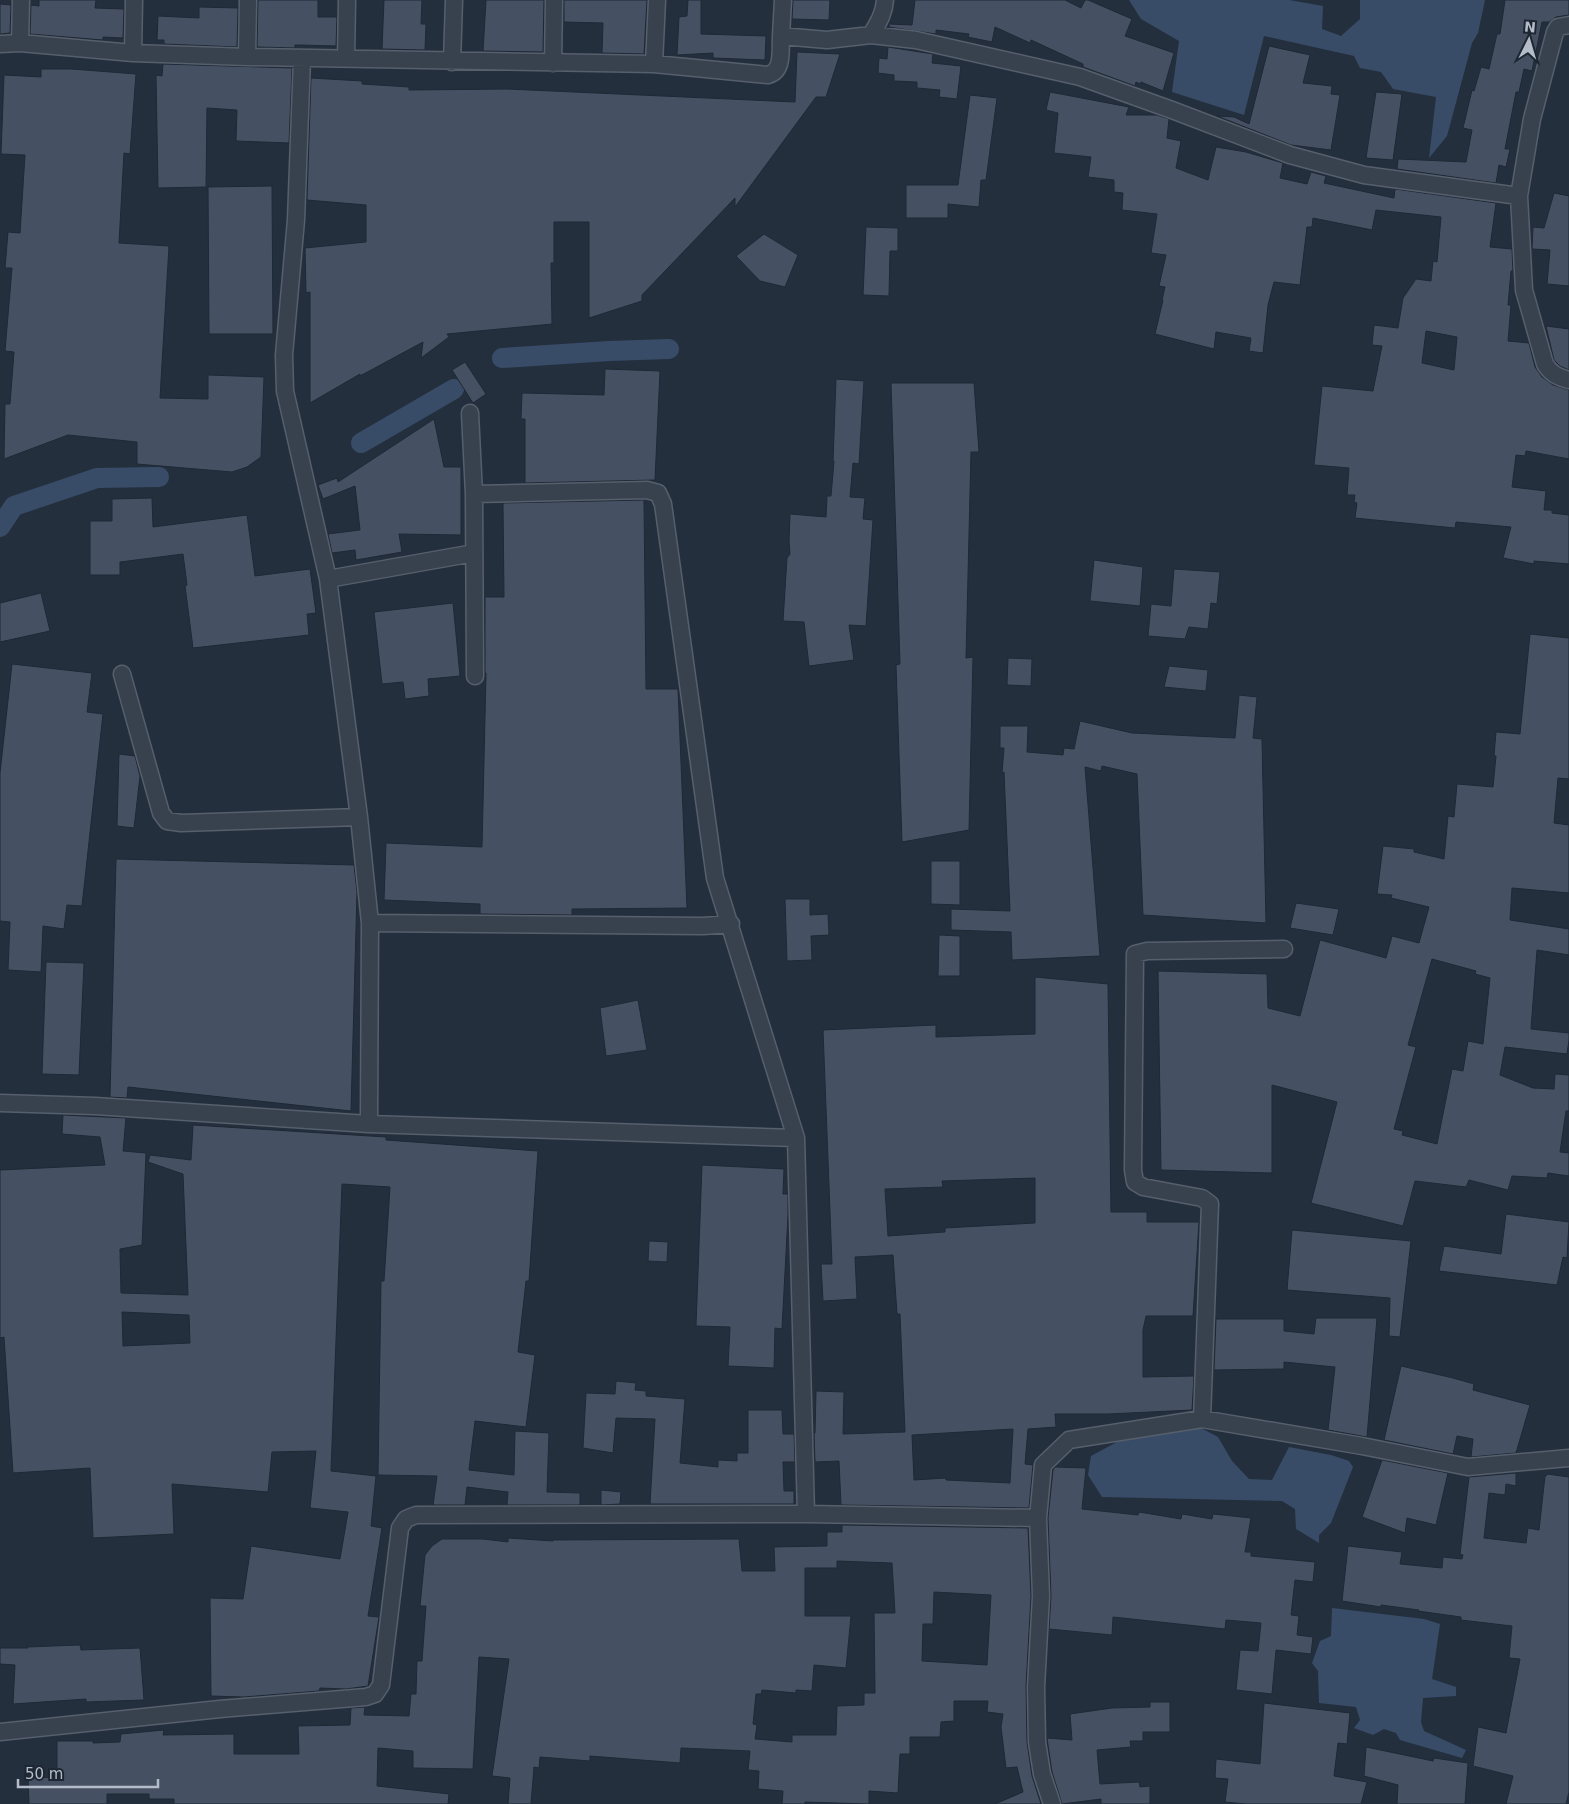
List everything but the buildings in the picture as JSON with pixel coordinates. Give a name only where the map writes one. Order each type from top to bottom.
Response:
[{"type":"street","points":[[20,42],[22,0]]},
{"type":"street","points":[[133,53],[134,0]]},
{"type":"street","points":[[247,57],[248,0]]},
{"type":"street","points":[[346,0],[346,60]]},
{"type":"street","points":[[452,62],[454,0]]},
{"type":"street","points":[[553,63],[554,0]]},
{"type":"street","points":[[654,64],[657,0]]},
{"type":"street","points":[[0,44],[20,42],[133,53],[247,57],[654,64],[768,74],[775,73],[778,69],[782,0]]},
{"type":"street","points":[[876,36],[885,0]]},
{"type":"street","points":[[1569,25],[1558,27],[1555,32],[1532,118],[1519,196],[1524,290],[1545,364],[1550,372],[1557,377],[1569,380]]},
{"type":"street","points":[[781,36],[827,40],[876,36],[916,40],[1080,77],[1290,155],[1364,175],[1519,196]]},
{"type":"street","points":[[302,58],[296,220],[284,355],[285,392],[328,579],[359,818],[370,923],[369,1124]]},
{"type":"street","points":[[470,413],[474,494],[475,676]]},
{"type":"street","points":[[474,494],[647,490],[658,492],[663,504],[716,878],[796,1138],[806,1514]]},
{"type":"street","points":[[328,579],[474,553]]},
{"type":"street","points":[[122,674],[161,813],[167,821],[359,818]]},
{"type":"street","points":[[370,923],[703,926],[731,924]]},
{"type":"street","points":[[1202,1419],[1210,1204],[1202,1198],[1143,1187],[1135,1182],[1133,1170],[1136,954],[1147,951],[1284,949]]},
{"type":"street","points":[[0,1103],[95,1106],[369,1124],[796,1138]]},
{"type":"street","points":[[1052,1804],[1042,1774],[1036,1742],[1036,1687],[1042,1596],[1038,1518],[1044,1465],[1069,1440],[1202,1419],[1362,1446],[1468,1467],[1569,1458]]},
{"type":"street","points":[[0,1732],[220,1709],[366,1697],[375,1694],[381,1685],[400,1528],[406,1519],[416,1515],[806,1514],[1038,1518]]},
{"type":"water","points":[[1129,0],[1289,0],[1323,6],[1322,29],[1341,36],[1360,19],[1360,0],[1485,0],[1478,33],[1472,43],[1447,136],[1429,158],[1436,97],[1393,89],[1381,72],[1360,68],[1354,56],[1264,36],[1244,115],[1172,92],[1179,41],[1141,19]]},
{"type":"water","points":[[1201,1428],[1218,1437],[1232,1461],[1249,1479],[1272,1480],[1289,1447],[1331,1455],[1349,1461],[1353,1467],[1331,1523],[1319,1535],[1319,1543],[1296,1529],[1295,1509],[1282,1501],[1102,1497],[1088,1475],[1091,1456],[1117,1442],[1150,1433]]},
{"type":"water","points":[[1332,1608],[1424,1619],[1440,1624],[1432,1679],[1456,1687],[1456,1696],[1423,1698],[1421,1722],[1424,1731],[1466,1750],[1462,1758],[1400,1740],[1396,1733],[1384,1729],[1373,1735],[1354,1728],[1360,1720],[1356,1707],[1319,1703],[1318,1671],[1312,1663],[1320,1641],[1331,1636]]},
{"type":"waterway","points":[[502,358],[669,349]]},
{"type":"waterway","points":[[361,443],[454,389]]},
{"type":"waterway","points":[[0,527],[14,506],[97,478],[159,477]]}]
